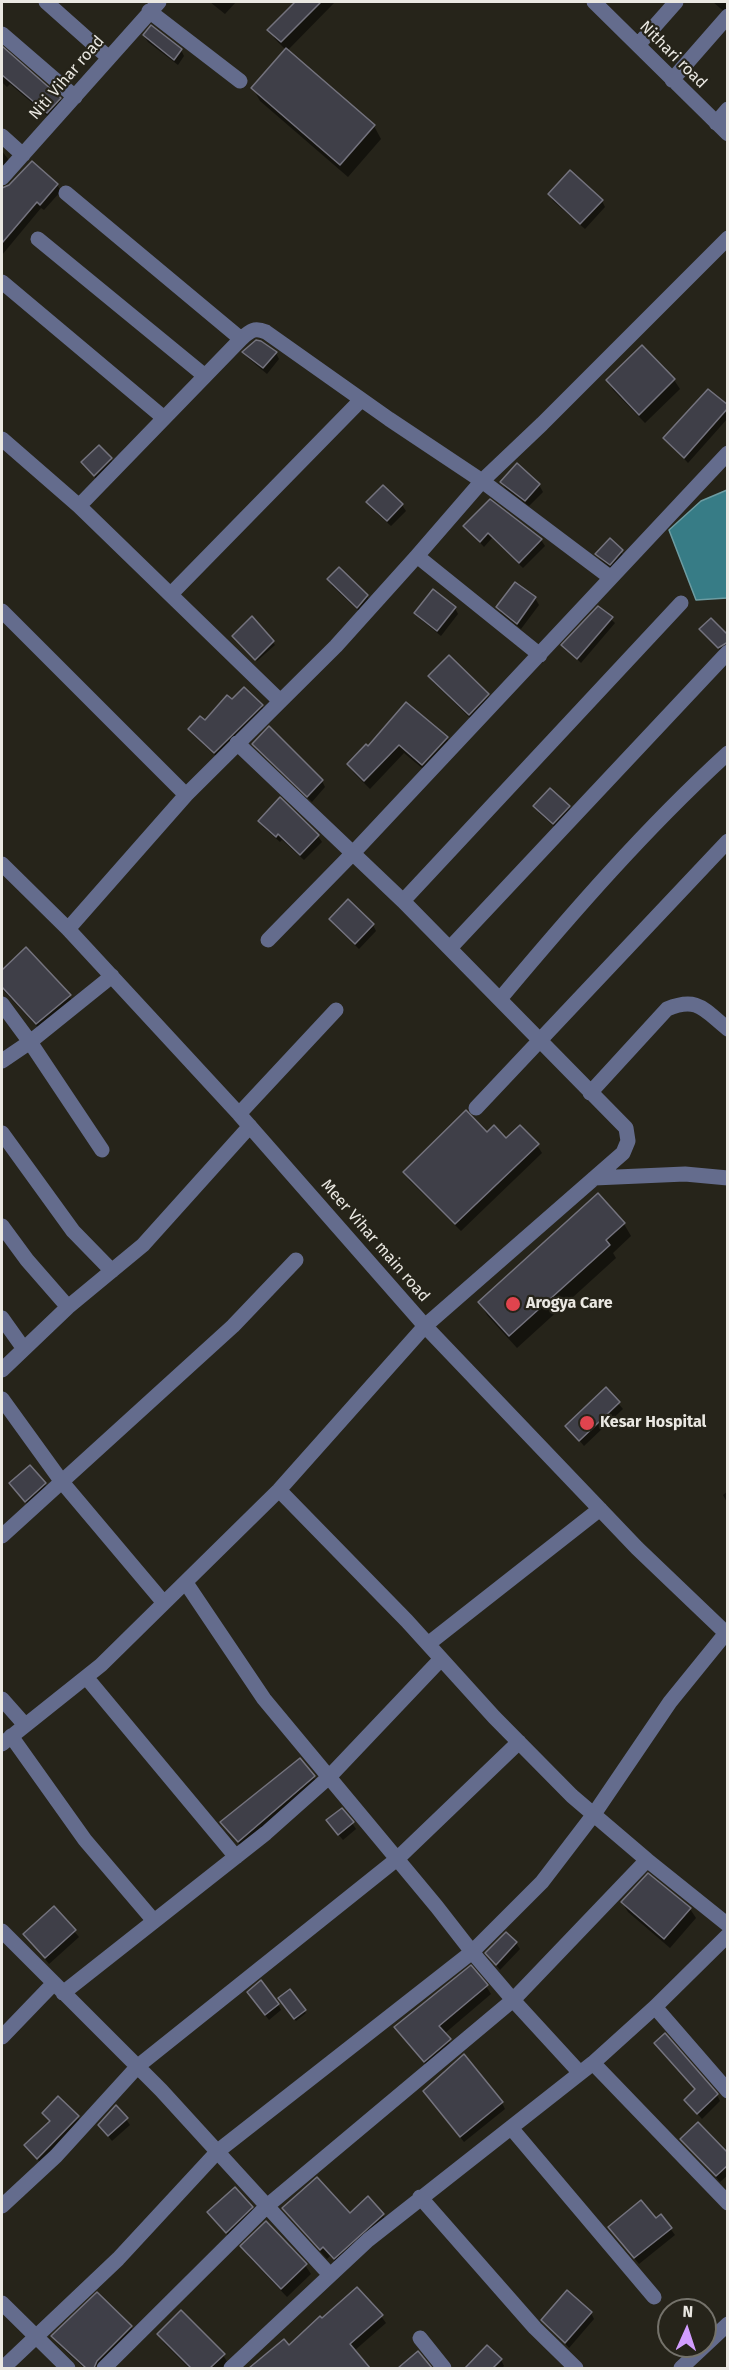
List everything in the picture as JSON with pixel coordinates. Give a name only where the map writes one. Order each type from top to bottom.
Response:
[{"type":"street","points":[[46,2],[109,58]]},
{"type":"street","name":"Nithari road","points":[[594,2],[728,134]]},
{"type":"street","points":[[638,45],[676,2]]},
{"type":"street","points":[[154,7],[240,81]]},
{"type":"street","name":"Niti Vihar road","points":[[2,178],[154,7]]},
{"type":"street","points":[[672,80],[728,16]]},
{"type":"street","points":[[2,34],[75,98]]},
{"type":"street","points":[[716,123],[728,109]]},
{"type":"street","points":[[2,136],[22,155]]},
{"type":"street","points":[[66,192],[241,339]]},
{"type":"street","points":[[69,929],[186,795],[279,700],[336,646],[482,481],[728,238]]},
{"type":"street","points":[[38,239],[205,376]]},
{"type":"street","points":[[2,282],[164,418]]},
{"type":"street","points":[[79,506],[241,339],[257,328],[482,481],[611,578]]},
{"type":"street","points":[[171,594],[361,400]]},
{"type":"street","points":[[2,439],[79,506],[279,700]]},
{"type":"street","points":[[268,940],[354,852],[728,453]]},
{"type":"street","points":[[417,556],[540,655]]},
{"type":"street","points":[[403,901],[681,603]]},
{"type":"street","points":[[2,611],[186,795]]},
{"type":"street","points":[[450,948],[728,652]]},
{"type":"street","points":[[154,1921],[85,1840],[6,1740],[101,1665],[279,1490],[425,1326],[623,1153],[628,1141],[626,1128],[540,1039],[354,852],[237,743]]},
{"type":"street","points":[[500,999],[592,890],[689,789],[728,753]]},
{"type":"street","points":[[476,1108],[728,841]]},
{"type":"street","name":"Meer Vihar main road","points":[[2,864],[69,929],[239,1114],[425,1326],[600,1509],[727,1634]]},
{"type":"street","points":[[2,1060],[30,1042],[112,976]]},
{"type":"street","points":[[590,1093],[667,1009],[684,1002],[698,1005],[728,1029]]},
{"type":"street","points":[[2,1004],[102,1150]]},
{"type":"street","points":[[239,1114],[336,1010]]},
{"type":"street","points":[[2,1370],[68,1306],[143,1245],[249,1126]]},
{"type":"street","points":[[2,1133],[73,1231],[112,1271]]},
{"type":"street","points":[[594,1178],[685,1174],[728,1178]]},
{"type":"street","points":[[2,1226],[27,1260],[68,1306]]},
{"type":"street","points":[[2,1536],[233,1326],[296,1260]]},
{"type":"street","points":[[2,1318],[24,1349]]},
{"type":"street","points":[[2,1400],[62,1482],[164,1603]]},
{"type":"street","points":[[279,1490],[572,1796],[728,1925]]},
{"type":"street","points":[[428,1644],[600,1509]]},
{"type":"street","points":[[186,1583],[264,1699],[472,1952],[580,2073]]},
{"type":"street","points":[[3,2368],[118,2259],[218,2151],[472,1952],[542,1882],[594,1814],[670,1702],[727,1634]]},
{"type":"street","points":[[2,2037],[58,1988],[154,1921],[236,1857],[329,1777],[441,1659]]},
{"type":"street","points":[[86,1677],[236,1857]]},
{"type":"street","points":[[2,1699],[25,1725]]},
{"type":"street","points":[[2,2206],[56,2157],[138,2066],[397,1859],[519,1742]]},
{"type":"street","points":[[104,2368],[267,2206],[513,2000],[647,1860]]},
{"type":"street","points":[[2,1931],[138,2066],[330,2275]]},
{"type":"street","points":[[236,2367],[368,2240],[593,2063],[655,2007],[728,1935]]},
{"type":"street","points":[[655,2007],[728,2091]]},
{"type":"street","points":[[593,2063],[728,2203]]},
{"type":"street","points":[[512,2129],[654,2297]]},
{"type":"street","points":[[420,2197],[535,2328],[576,2368]]},
{"type":"street","points":[[2,2303],[68,2368]]},
{"type":"street","points":[[681,2368],[728,2324]]},
{"type":"street","points":[[420,2338],[444,2368]]},
{"type":"water","points":[[727,490],[727,598],[696,600],[669,530],[701,501]]},
{"type":"building","points":[[295,2],[321,2],[281,42],[267,30]]},
{"type":"building","points":[[151,25],[182,49],[174,60],[143,35]]},
{"type":"building","points":[[2,46],[61,98],[47,113],[2,75]]},
{"type":"building","points":[[286,48],[375,125],[340,165],[251,88]]},
{"type":"building","points":[[32,161],[58,184],[40,205],[37,202],[2,243],[2,188],[9,185]]},
{"type":"building","points":[[570,170],[603,200],[580,224],[548,194]]},
{"type":"building","points":[[256,340],[277,352],[263,368],[242,352]]},
{"type":"building","points":[[642,345],[675,379],[639,415],[606,380]]},
{"type":"building","points":[[708,389],[728,405],[728,408],[684,458],[663,438]]},
{"type":"building","points":[[99,445],[112,458],[94,476],[81,462]]},
{"type":"building","points":[[517,463],[540,484],[525,501],[500,482]]},
{"type":"building","points":[[383,485],[403,504],[387,521],[366,502]]},
{"type":"building","points":[[490,499],[542,539],[519,563],[488,533],[480,542],[463,526]]},
{"type":"building","points":[[610,538],[623,550],[610,565],[595,554]]},
{"type":"building","points":[[339,567],[368,595],[357,608],[327,579]]},
{"type":"building","points":[[515,582],[536,597],[517,624],[496,607]]},
{"type":"building","points":[[433,589],[456,607],[437,631],[414,613]]},
{"type":"building","points":[[598,606],[613,617],[577,659],[561,645]]},
{"type":"building","points":[[252,616],[274,641],[255,660],[232,636]]},
{"type":"building","points":[[711,618],[728,635],[728,642],[718,648],[699,629]]},
{"type":"building","points":[[449,655],[489,694],[469,715],[428,676]]},
{"type":"building","points":[[244,687],[263,705],[214,753],[188,729],[200,716],[205,720],[227,695],[232,699]]},
{"type":"building","points":[[406,702],[448,737],[422,765],[399,745],[364,781],[347,764],[366,744],[368,746]]},
{"type":"building","points":[[269,726],[323,780],[307,797],[252,744]]},
{"type":"building","points":[[550,788],[570,806],[553,824],[533,806]]},
{"type":"building","points":[[280,797],[319,835],[300,855],[278,834],[276,837],[258,821]]},
{"type":"building","points":[[348,899],[374,924],[355,944],[329,919]]},
{"type":"building","points":[[26,947],[71,995],[36,1024],[2,987],[2,970]]},
{"type":"building","points":[[466,1110],[487,1132],[494,1125],[506,1138],[520,1125],[539,1144],[455,1224],[403,1172]]},
{"type":"building","points":[[598,1193],[625,1223],[606,1240],[610,1245],[509,1336],[478,1302]]},
{"type":"building","points":[[606,1387],[620,1402],[579,1441],[565,1426]]},
{"type":"building","points":[[30,1465],[46,1483],[25,1502],[9,1483]]},
{"type":"building","points":[[300,1758],[315,1776],[238,1842],[220,1822]]},
{"type":"building","points":[[342,1808],[354,1822],[338,1835],[326,1820]]},
{"type":"building","points":[[648,1873],[691,1908],[664,1939],[621,1902]]},
{"type":"building","points":[[54,1906],[76,1930],[45,1958],[23,1934]]},
{"type":"building","points":[[506,1932],[517,1942],[496,1965],[485,1953]]},
{"type":"building","points":[[471,1965],[488,1985],[439,2026],[451,2039],[424,2062],[394,2027]]},
{"type":"building","points":[[261,1980],[279,2004],[265,2015],[247,1992]]},
{"type":"building","points":[[290,1989],[306,2010],[294,2019],[278,1998]]},
{"type":"building","points":[[665,2033],[718,2094],[697,2114],[684,2100],[695,2089],[654,2043]]},
{"type":"building","points":[[464,2054],[503,2102],[460,2137],[423,2091]]},
{"type":"building","points":[[58,2096],[79,2116],[37,2159],[24,2145],[50,2121],[42,2113]]},
{"type":"building","points":[[116,2105],[128,2118],[108,2136],[98,2125]]},
{"type":"building","points":[[698,2122],[728,2153],[728,2165],[716,2176],[680,2139]]},
{"type":"building","points":[[317,2177],[350,2213],[368,2196],[384,2214],[334,2259],[323,2247],[320,2250],[282,2208]]},
{"type":"building","points":[[235,2187],[253,2207],[226,2233],[207,2212]]},
{"type":"building","points":[[641,2200],[656,2218],[661,2214],[672,2228],[634,2258],[608,2227]]},
{"type":"building","points":[[266,2221],[307,2264],[281,2289],[240,2246]]},
{"type":"building","points":[[357,2287],[383,2315],[350,2344],[370,2368],[249,2368],[284,2339],[289,2345],[320,2316],[322,2318]]},
{"type":"building","points":[[567,2290],[592,2312],[565,2343],[541,2320]]},
{"type":"building","points":[[97,2292],[132,2326],[97,2361],[94,2368],[86,2368],[51,2336]]},
{"type":"building","points":[[181,2310],[225,2354],[210,2368],[191,2368],[157,2334]]},
{"type":"building","points":[[487,2345],[502,2359],[493,2368],[465,2368]]},
{"type":"building","points":[[418,2351],[432,2368],[398,2368]]},
{"type":"place","name":"Arogya Care","points":[[513,1304]]},
{"type":"place","name":"Kesar Hospital","points":[[587,1423]]}]
